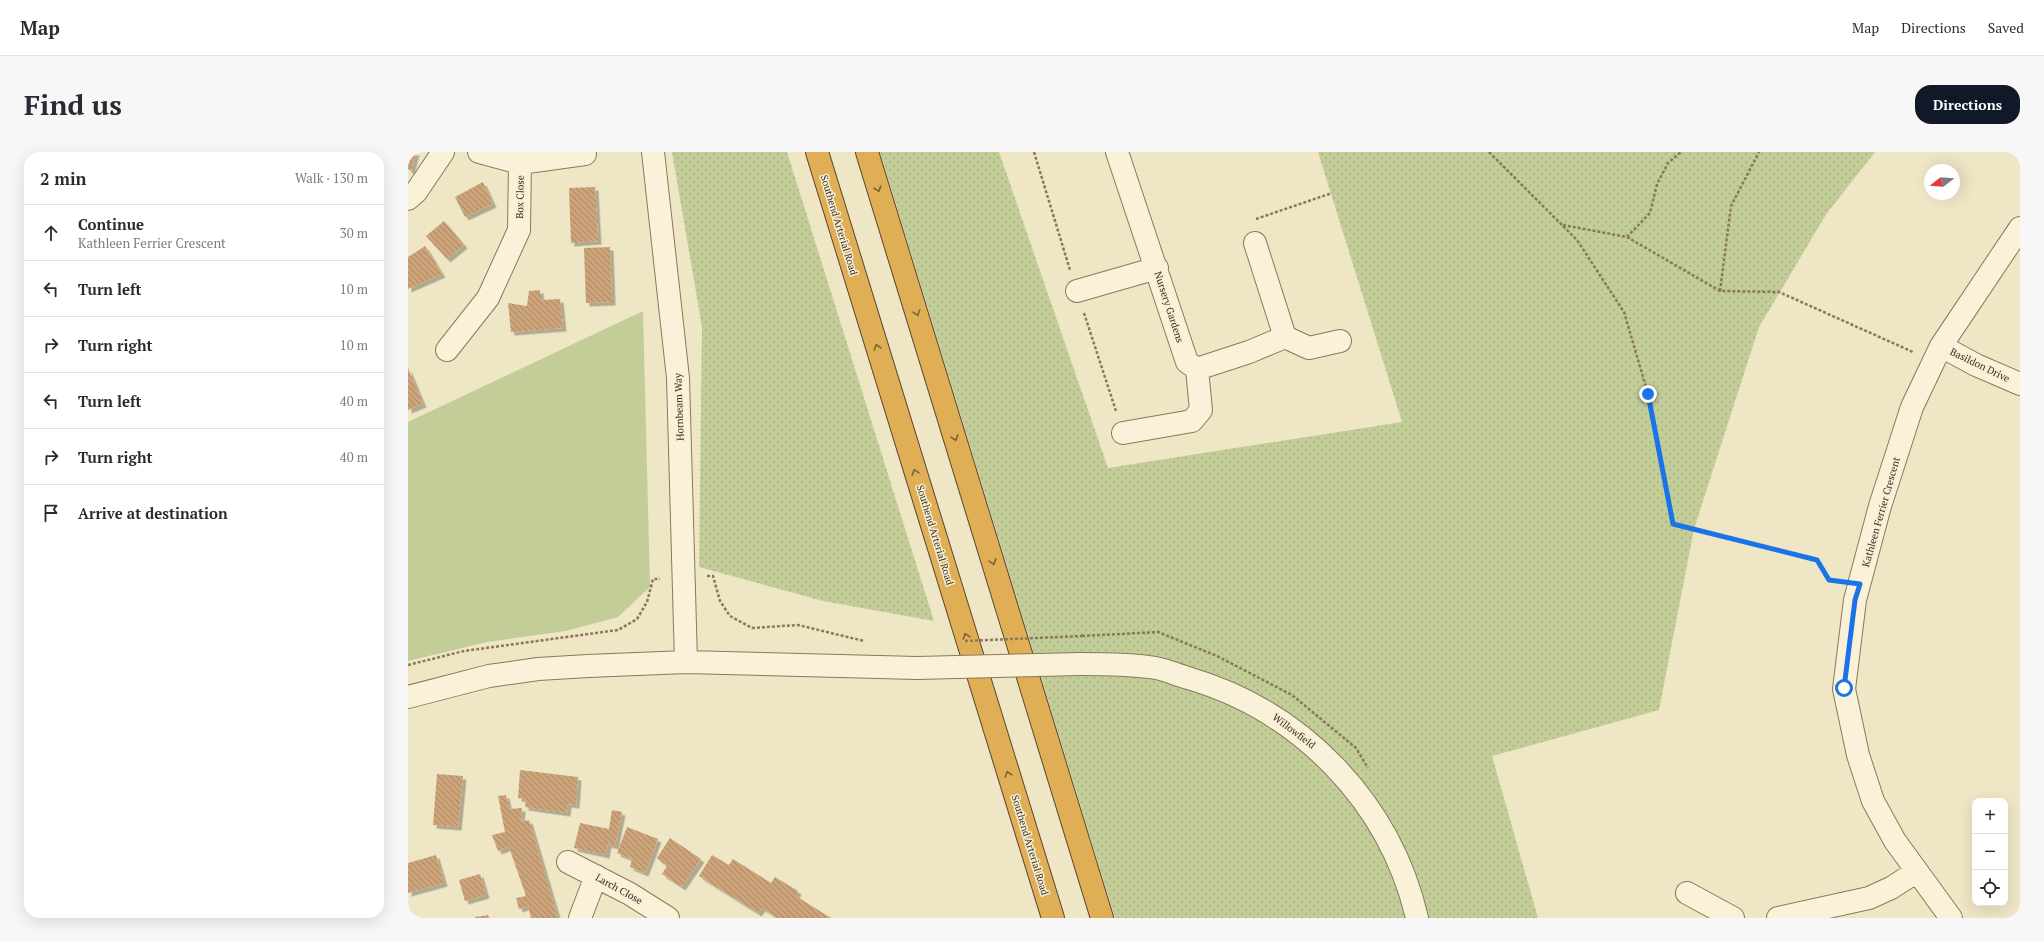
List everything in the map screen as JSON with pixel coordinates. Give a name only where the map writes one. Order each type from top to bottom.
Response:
[{"type":"highway","name":"Southend Arterial Road","points":[[817,152],[1053,918]]},
{"type":"highway","points":[[867,152],[1102,918]]},
{"type":"street","points":[[408,199],[416,192],[443,152]]},
{"type":"street","name":"Box Close","points":[[479,152],[520,163],[585,154]]},
{"type":"street","name":"Hornbeam Way","points":[[653,152],[678,378],[686,662]]},
{"type":"street","name":"Nursery Gardens","points":[[1117,152],[1157,268],[1187,362],[1197,369]]},
{"type":"street","name":"Box Close","points":[[447,350],[488,298],[519,230],[520,163]]},
{"type":"street","name":"Kathleen Ferrier Crescent","points":[[1951,918],[1916,872],[1895,841],[1873,801],[1858,755],[1844,688],[1855,600],[1880,506],[1912,407],[1937,354],[2020,228]]},
{"type":"street","points":[[1255,243],[1285,337]]},
{"type":"street","points":[[1077,291],[1157,268]]},
{"type":"street","points":[[1123,433],[1192,421],[1201,410],[1197,369],[1249,352],[1285,337],[1310,348],[1340,341]]},
{"type":"street","name":"Basildon Drive","points":[[1937,354],[1976,365],[2020,384]]},
{"type":"street","name":"Willowfield","points":[[408,696],[489,676],[538,669],[686,662],[917,668],[1120,664],[1157,668],[1225,690],[1282,720],[1310,742],[1361,795],[1377,820],[1394,851],[1405,876],[1417,918]]},
{"type":"street","name":"Larch Close","points":[[568,862],[596,876],[668,918]]},
{"type":"street","points":[[1778,918],[1869,898],[1890,888],[1916,872]]},
{"type":"street","points":[[581,916],[596,876]]},
{"type":"street","points":[[1687,893],[1733,918]]},
{"type":"path","points":[[1489,152],[1577,240],[1624,312],[1648,394],[1673,524],[1817,560],[1829,580],[1860,584]]},
{"type":"path","points":[[1626,237],[1650,213],[1657,184],[1668,163],[1681,152]]},
{"type":"path","points":[[1720,291],[1731,206],[1759,152]]},
{"type":"path","points":[[1255,243],[1247,222],[1332,193]]},
{"type":"path","points":[[1563,225],[1626,237],[1720,291],[1779,292],[1937,354]]},
{"type":"path","points":[[705,576],[713,576],[720,601],[730,616],[752,628],[798,625],[867,642]]},
{"type":"path","points":[[408,665],[464,652],[618,630],[637,618],[647,602],[653,579],[664,578]]},
{"type":"path","points":[[964,641],[1082,636]]},
{"type":"green space","points":[[672,152],[787,152],[934,621],[823,601],[699,567],[702,327]]},
{"type":"green space","points":[[880,152],[999,152],[1108,468],[1402,422],[1318,152],[1875,152],[1827,213],[1759,327],[1694,529],[1659,710],[1492,756],[1538,918],[1115,918]]},
{"type":"green space","points":[[643,311],[650,587],[618,617],[566,631],[487,642],[408,661],[408,422]]},
{"type":"building","points":[[408,152],[416,152],[411,171],[408,169]]},
{"type":"building","points":[[483,182],[493,204],[465,217],[455,197]]},
{"type":"building","points":[[595,187],[598,241],[571,243],[569,188]]},
{"type":"building","points":[[444,221],[464,245],[447,259],[426,236]]},
{"type":"building","points":[[425,246],[442,274],[408,289],[408,257]]},
{"type":"building","points":[[610,247],[612,302],[586,303],[584,248]]},
{"type":"building","points":[[540,290],[541,300],[560,299],[563,328],[511,332],[508,303],[527,306],[529,291]]},
{"type":"building","points":[[408,368],[423,404],[408,410]]},
{"type":"building","points":[[520,770],[578,777],[576,805],[568,804],[567,813],[525,807],[526,799],[518,798]]},
{"type":"building","points":[[437,774],[463,776],[458,827],[433,825]]},
{"type":"building","points":[[506,795],[509,809],[522,808],[521,822],[529,820],[558,918],[531,918],[528,906],[519,909],[516,898],[526,896],[509,847],[498,851],[492,835],[505,832],[498,796]]},
{"type":"building","points":[[612,810],[622,812],[615,846],[608,844],[606,855],[574,848],[580,823],[609,829]]},
{"type":"building","points":[[627,827],[658,839],[645,873],[630,867],[632,859],[617,853]]},
{"type":"building","points":[[670,838],[701,859],[682,887],[662,874],[667,866],[657,858]]},
{"type":"building","points":[[436,855],[444,883],[408,893],[408,863]]},
{"type":"building","points":[[712,855],[729,865],[733,859],[771,883],[775,877],[798,891],[796,896],[831,918],[778,918],[762,908],[758,913],[699,876]]},
{"type":"building","points":[[480,874],[486,895],[465,901],[459,880]]},
{"type":"building","points":[[488,915],[489,918],[475,918],[475,917]]},
{"type":"route","points":[[1648,394],[1673,524],[1817,560],[1829,580],[1860,584],[1855,600],[1844,688]]}]
